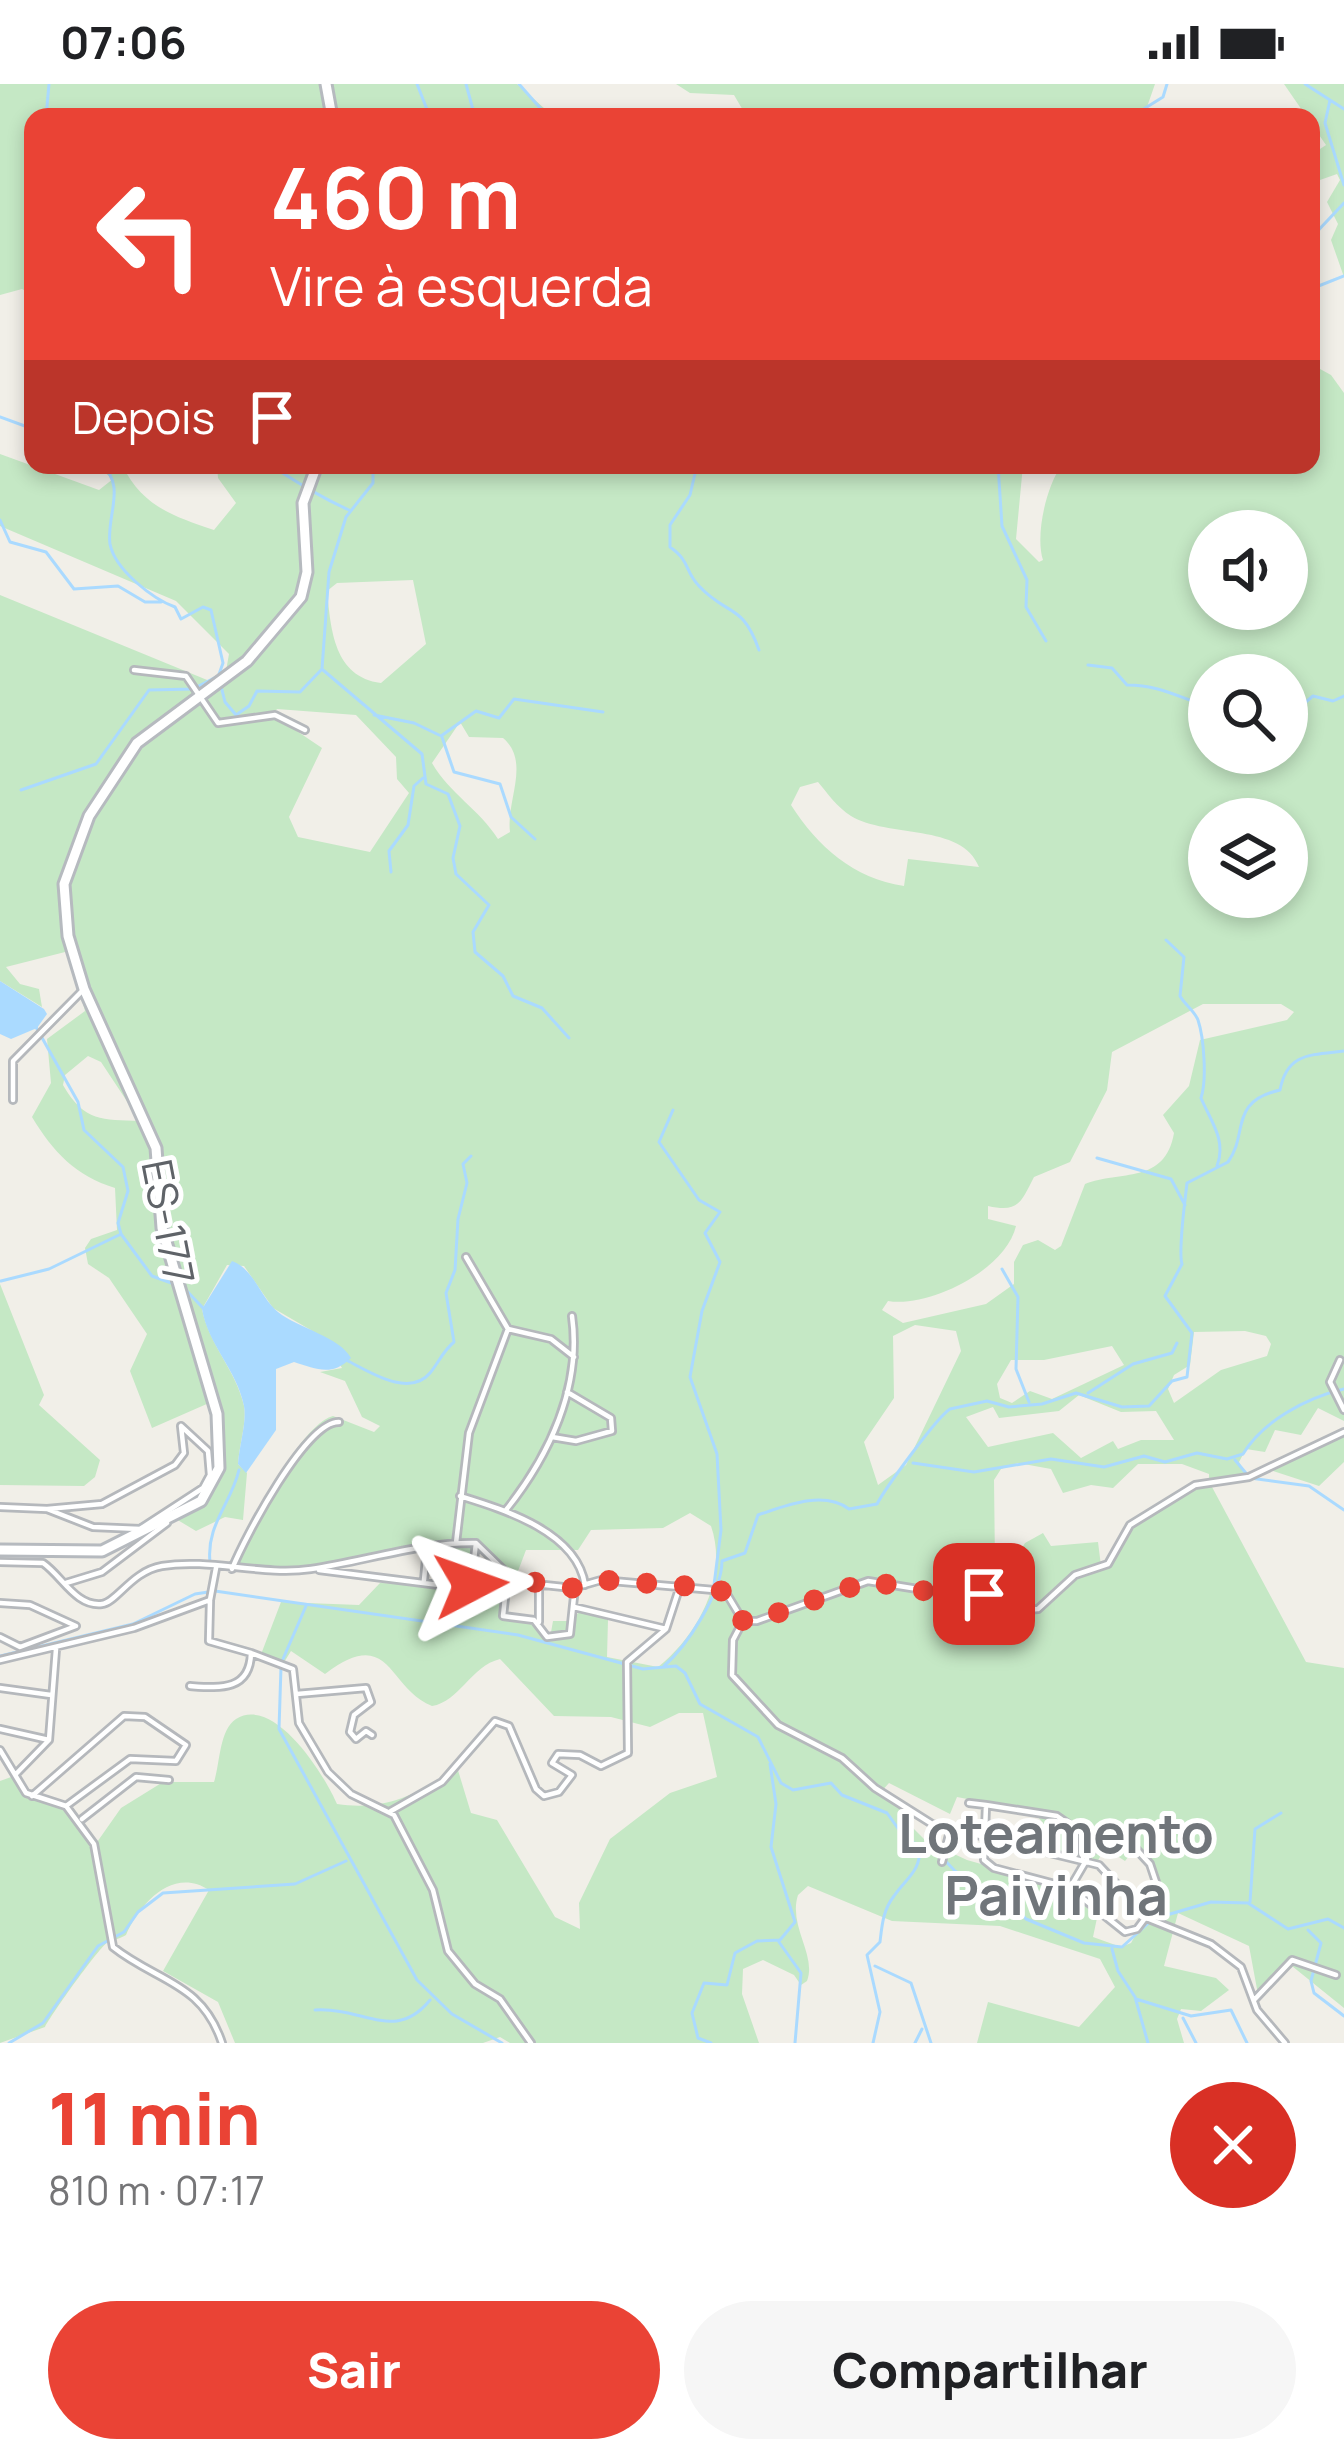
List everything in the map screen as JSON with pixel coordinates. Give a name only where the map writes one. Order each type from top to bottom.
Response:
[{"type":"main road","name":"ES-177","points":[[0,1550],[91,1553],[140,1529],[169,1521],[201,1501],[214,1484],[217,1414],[162,1228],[156,1148],[84,989],[68,936],[64,884],[76,842],[126,757],[151,729],[247,661],[302,597],[307,572],[303,503],[314,474]]},
{"type":"street","points":[[134,670],[180,673],[202,693],[218,723],[275,715],[305,730]]},
{"type":"street","points":[[14,1100],[13,1061],[84,989]]},
{"type":"street","points":[[466,1257],[508,1329],[551,1339],[574,1358]]},
{"type":"street","points":[[506,1510],[548,1454],[574,1358],[572,1316]]},
{"type":"street","points":[[456,1543],[469,1432],[508,1329]]},
{"type":"street","points":[[1340,1360],[1330,1382],[1344,1410]]},
{"type":"street","points":[[552,1437],[603,1437],[614,1424],[565,1391]]},
{"type":"street","points":[[232,1569],[266,1499],[285,1480],[313,1432],[328,1421],[339,1422]]},
{"type":"street","points":[[0,1507],[101,1504],[175,1465],[184,1453],[181,1426],[208,1451],[209,1475],[202,1488],[140,1529],[93,1527],[46,1509]]},
{"type":"street","points":[[1285,2043],[1254,2000],[1243,1970],[1228,1956],[1146,1917],[1118,1882],[1085,1858],[950,1831],[904,1808],[842,1758],[808,1743],[763,1711],[732,1675],[733,1640],[743,1621],[875,1581],[948,1595],[995,1593],[1012,1611],[1028,1612],[1053,1598],[1075,1575],[1108,1564],[1130,1525],[1195,1485],[1249,1477],[1344,1432]]},
{"type":"street","points":[[459,1496],[506,1510],[575,1556],[585,1585]]},
{"type":"street","points":[[68,1586],[102,1572],[169,1521]]},
{"type":"street","points":[[311,1569],[427,1547],[476,1543],[486,1547],[507,1578],[575,1587],[601,1580],[725,1591],[743,1621]]},
{"type":"street","points":[[471,1585],[476,1543]]},
{"type":"street","points":[[424,1580],[427,1547]]},
{"type":"street","points":[[0,1562],[33,1560],[101,1605],[112,1601],[125,1582],[155,1568],[311,1569],[503,1592]]},
{"type":"street","points":[[216,1568],[209,1641],[291,1667],[300,1726],[328,1772],[358,1798],[391,1811],[433,1890],[448,1951],[475,1984],[500,2000],[531,2043]]},
{"type":"street","points":[[507,1578],[503,1616],[532,1620],[548,1637],[568,1636],[575,1587]]},
{"type":"street","points":[[539,1584],[539,1628]]},
{"type":"street","points":[[391,1811],[442,1782],[495,1721],[509,1726],[536,1790],[544,1796],[555,1796],[572,1775],[553,1763],[558,1754],[580,1755],[601,1766],[620,1758],[631,1747],[626,1664],[666,1629],[680,1589]]},
{"type":"street","points":[[0,1660],[56,1649],[211,1594]]},
{"type":"street","points":[[0,1603],[30,1605],[76,1626],[20,1647],[0,1637]]},
{"type":"street","points":[[574,1607],[666,1629]]},
{"type":"street","points":[[15,1775],[49,1740],[56,1649]]},
{"type":"street","points":[[190,1686],[239,1683],[248,1672],[251,1653]]},
{"type":"street","points":[[0,1688],[51,1695]]},
{"type":"street","points":[[296,1694],[366,1688],[371,1702],[354,1715],[350,1732],[356,1739],[366,1731],[372,1735]]},
{"type":"street","points":[[32,1796],[124,1716],[146,1717],[186,1745],[176,1761],[130,1759],[66,1806]]},
{"type":"street","points":[[0,1729],[49,1740]]},
{"type":"street","points":[[0,1750],[32,1796],[66,1806],[88,1834],[113,1947],[161,1972],[206,2009],[222,2043]]},
{"type":"street","points":[[80,1821],[136,1777],[169,1780]]},
{"type":"street","points":[[969,1803],[1068,1820],[1083,1834],[1085,1858]]},
{"type":"street","points":[[986,1805],[984,1860],[994,1868],[1070,1888],[1125,1932],[1146,1917],[1163,1889],[1130,1840],[1114,1836],[1085,1858],[1070,1888]]},
{"type":"street","points":[[942,1862],[950,1831]]},
{"type":"street","points":[[1254,2000],[1292,1960],[1336,1975]]},
{"type":"green space","points":[[0,84],[517,84],[544,108],[24,108],[24,290],[0,295]]},
{"type":"green space","points":[[676,84],[1155,84],[1145,108],[742,108],[734,95],[690,93]]},
{"type":"green space","points":[[1284,84],[1344,84],[1344,277],[1331,240],[1338,224],[1327,202],[1340,180],[1337,174],[1320,180],[1320,149],[1326,145],[1320,136],[1320,108],[1301,108]]},
{"type":"green space","points":[[1320,369],[1344,393],[1344,1421],[1318,1408],[1301,1435],[1275,1430],[1265,1452],[1246,1449],[1239,1462],[1249,1481],[1212,1487],[1306,1662],[1344,1668],[1344,2008],[1287,1962],[1265,1989],[1257,1989],[1249,1946],[1178,1913],[1164,1966],[1216,1978],[1229,1990],[1201,2011],[1181,2009],[1177,2019],[1184,2043],[977,2043],[988,2002],[1079,2027],[1115,1987],[1100,1959],[1000,1926],[892,1921],[808,1886],[798,1895],[796,1907],[808,1961],[807,1981],[801,1985],[794,1975],[763,1960],[743,1969],[742,1994],[759,2043],[510,2043],[500,2037],[483,2043],[235,2043],[218,2002],[163,1971],[209,1890],[183,1883],[159,1892],[139,1912],[126,1935],[103,1946],[45,2027],[0,2043],[0,1781],[14,1776],[24,1794],[65,1807],[95,1845],[121,1808],[163,1782],[214,1782],[230,1724],[251,1715],[267,1718],[297,1742],[337,1804],[370,1805],[400,1799],[457,1767],[471,1813],[497,1820],[555,1917],[580,1929],[579,1903],[610,1839],[670,1793],[717,1777],[703,1713],[679,1713],[650,1727],[611,1717],[554,1716],[500,1659],[481,1669],[450,1698],[432,1706],[376,1657],[347,1660],[325,1674],[291,1651],[283,1664],[260,1657],[281,1602],[359,1605],[380,1583],[454,1585],[457,1567],[438,1561],[430,1542],[308,1567],[245,1566],[233,1559],[291,1456],[320,1423],[333,1416],[374,1432],[380,1426],[362,1417],[345,1381],[320,1372],[342,1368],[321,1336],[273,1308],[244,1266],[227,1265],[202,1309],[244,1406],[238,1464],[247,1473],[243,1520],[225,1517],[196,1531],[176,1519],[201,1494],[214,1468],[217,1439],[209,1403],[152,1428],[130,1371],[147,1334],[109,1278],[88,1264],[85,1248],[91,1239],[117,1230],[115,1188],[67,1161],[32,1117],[51,1083],[47,1039],[85,1011],[69,951],[6,967],[20,984],[39,989],[42,1007],[0,981],[0,595],[212,682],[226,671],[229,654],[176,601],[0,526],[0,454],[24,463],[24,474],[55,474],[99,490],[113,479],[107,474],[127,474],[150,500],[214,530],[236,503],[218,474],[1022,474],[1016,539],[1039,562],[1043,560],[1044,511],[1057,474],[1320,474]],"holes":[[[413,580],[426,644],[381,683],[353,672],[338,649],[327,591],[337,583]],[[277,709],[356,715],[396,757],[397,779],[409,793],[370,852],[298,837],[289,817],[322,748],[273,715]],[[460,722],[469,737],[503,738],[515,758],[510,832],[498,839],[432,763]],[[818,782],[851,816],[866,823],[957,844],[979,867],[908,859],[904,886],[869,876],[838,858],[802,820],[791,805],[800,787]],[[1203,1004],[1281,1004],[1294,1012],[1287,1020],[1200,1040],[1189,1086],[1163,1115],[1174,1133],[1161,1161],[1139,1173],[1085,1184],[1061,1246],[1055,1250],[1038,1240],[1023,1245],[1014,1262],[1014,1284],[986,1304],[903,1323],[882,1310],[888,1301],[924,1298],[964,1283],[998,1257],[1016,1226],[988,1219],[988,1206],[1013,1206],[1034,1177],[1070,1162],[1107,1090],[1112,1052]],[[88,1056],[101,1062],[140,1121],[87,1113],[63,1085],[65,1075]],[[915,1325],[956,1331],[961,1351],[906,1465],[878,1485],[864,1442],[894,1398],[893,1336]],[[1245,1331],[1266,1336],[1271,1344],[1267,1356],[1221,1370],[1174,1403],[1168,1389],[1174,1375],[1190,1365],[1194,1332]],[[1112,1346],[1124,1365],[1052,1399],[1030,1391],[1012,1403],[1000,1398],[997,1384],[1011,1360],[1044,1360]],[[1079,1395],[1121,1412],[1156,1411],[1174,1440],[1141,1440],[1118,1449],[1113,1441],[1081,1458],[1053,1433],[988,1447],[966,1417],[993,1407],[999,1418],[1059,1411]],[[1018,1463],[1051,1469],[1063,1493],[1091,1485],[1113,1488],[1138,1464],[1182,1464],[1209,1474],[1209,1482],[1133,1526],[1110,1565],[1101,1566],[1098,1542],[1051,1546],[1043,1533],[1025,1543],[1016,1558],[995,1564],[994,1480],[1001,1469]],[[690,1513],[711,1526],[716,1566],[697,1623],[658,1667],[607,1657],[608,1620],[581,1610],[571,1621],[553,1621],[550,1638],[542,1636],[534,1619],[503,1615],[502,1598],[481,1584],[474,1572],[474,1548],[482,1546],[515,1579],[526,1550],[578,1550],[591,1530],[663,1528]],[[889,1783],[950,1814],[957,1797],[1034,1812],[1043,1823],[1039,1849],[1096,1864],[1105,1848],[1125,1861],[1134,1850],[1162,1884],[1139,1909],[1144,1920],[1131,1943],[1121,1947],[1093,1937],[1097,1918],[1077,1898],[1051,1884],[967,1860],[926,1841],[909,1824],[910,1815],[879,1794]]]},
{"type":"green space","points":[[0,1284],[44,1395],[39,1405],[100,1460],[95,1477],[84,1486],[0,1485]]},
{"type":"green space","points":[[1344,1435],[1344,1462],[1319,1486],[1270,1470]]},
{"type":"water","points":[[0,981],[44,1009],[47,1014],[37,1028],[11,1039],[0,1034]]},
{"type":"water","points":[[232,1261],[246,1270],[278,1312],[338,1344],[351,1358],[330,1369],[294,1362],[276,1369],[276,1430],[246,1473],[238,1464],[244,1406],[202,1309]]},
{"type":"waterway","points":[[47,108],[49,84]]},
{"type":"waterway","points":[[417,84],[426,108]]},
{"type":"waterway","points":[[466,84],[473,108]]},
{"type":"waterway","points":[[519,84],[540,108]]},
{"type":"waterway","points":[[1145,108],[1163,97],[1167,84]]},
{"type":"waterway","points":[[1305,84],[1344,109]]},
{"type":"waterway","points":[[1330,100],[1325,123],[1344,185]]},
{"type":"waterway","points":[[1320,228],[1344,203]]},
{"type":"waterway","points":[[1320,285],[1344,276]]},
{"type":"waterway","points":[[0,417],[24,426]]},
{"type":"waterway","points":[[109,474],[114,491],[113,554],[136,582],[175,607],[181,619],[203,607],[211,610],[223,663],[218,677]]},
{"type":"waterway","points":[[284,474],[349,510]]},
{"type":"waterway","points":[[221,686],[225,702],[236,715],[249,706],[257,691],[300,692],[322,669],[329,572],[346,517],[373,483],[373,474]]},
{"type":"waterway","points":[[695,474],[690,495],[670,525],[670,547],[699,586],[747,624],[759,650]]},
{"type":"waterway","points":[[999,474],[1002,526],[1027,580],[1026,607],[1046,641]]},
{"type":"waterway","points":[[0,520],[10,542],[46,552],[74,589],[118,586],[145,602],[161,602]]},
{"type":"waterway","points":[[1088,665],[1112,668],[1127,685],[1188,699]]},
{"type":"waterway","points":[[323,670],[422,754],[426,784],[448,794],[460,826],[453,858],[456,874],[489,905],[473,932],[475,952],[503,976],[513,996],[542,1008],[569,1038]]},
{"type":"waterway","points":[[21,790],[96,764],[149,690],[193,689],[216,677]]},
{"type":"waterway","points":[[1308,700],[1313,696],[1333,701],[1344,696]]},
{"type":"waterway","points":[[441,736],[476,711],[499,718],[514,699],[603,712]]},
{"type":"waterway","points":[[374,715],[414,723],[439,735]]},
{"type":"waterway","points":[[442,737],[454,772],[500,784],[511,817],[535,839]]},
{"type":"waterway","points":[[391,872],[389,851],[408,825],[414,786],[423,778]]},
{"type":"waterway","points":[[1166,940],[1184,957],[1180,996],[1200,1028],[1201,1098],[1219,1139],[1217,1166]]},
{"type":"waterway","points":[[36,1027],[78,1102],[84,1130],[123,1167],[128,1191],[118,1223],[121,1234],[152,1276],[177,1285]]},
{"type":"waterway","points":[[664,1666],[702,1618],[722,1561],[745,1553],[758,1515],[816,1500],[849,1509],[877,1504],[950,1409],[987,1401],[1009,1407],[1042,1404],[1076,1393],[1122,1407],[1149,1406],[1172,1381],[1187,1377],[1192,1333],[1165,1296],[1182,1264],[1187,1183],[1228,1162],[1246,1110],[1264,1095],[1280,1090],[1294,1062],[1344,1051]]},
{"type":"waterway","points":[[673,1110],[659,1142],[699,1200],[720,1212],[705,1233],[720,1262],[702,1311],[690,1377],[717,1454],[721,1530],[714,1585]]},
{"type":"waterway","points":[[348,1361],[389,1380],[411,1383],[430,1373],[454,1342],[446,1293],[455,1270],[458,1219],[467,1183],[463,1164],[471,1156]]},
{"type":"waterway","points":[[1097,1158],[1171,1179],[1185,1205]]},
{"type":"waterway","points":[[1,1281],[49,1269],[119,1235]]},
{"type":"waterway","points":[[1002,1269],[1018,1297],[1016,1369],[1029,1402]]},
{"type":"waterway","points":[[185,1289],[203,1308]]},
{"type":"waterway","points":[[1088,1393],[1133,1364],[1172,1353],[1177,1343]]},
{"type":"waterway","points":[[913,1463],[974,1472],[1051,1459],[1104,1467],[1144,1456],[1165,1462],[1197,1453],[1227,1459],[1243,1454],[1287,1412],[1344,1389]]},
{"type":"waterway","points":[[1235,1460],[1250,1478],[1309,1486],[1344,1510]]},
{"type":"waterway","points":[[210,1562],[215,1526],[239,1470]]},
{"type":"waterway","points":[[0,1656],[133,1624],[195,1594],[215,1591],[518,1635],[643,1669],[676,1666],[685,1673],[700,1704],[758,1737],[781,1783],[793,1790],[831,1783],[842,1795],[887,1813],[907,1841],[934,1849],[955,1871],[1015,1907],[1026,1919],[1084,1943],[1122,1947],[1153,1919],[1211,1902],[1248,1903],[1288,1929],[1328,1919],[1344,1928]]},
{"type":"waterway","points":[[283,1659],[306,1606]]},
{"type":"waterway","points":[[281,1667],[279,1729],[417,1980],[452,2014],[502,2043]]},
{"type":"waterway","points":[[711,2043],[698,2038],[692,2013],[704,1983],[727,1985],[735,1953],[757,1941],[780,1940],[795,1922],[771,1847],[776,1804],[770,1764]]},
{"type":"waterway","points":[[1250,1902],[1255,1829],[1281,1813]]},
{"type":"waterway","points":[[873,2043],[880,2012],[867,1955],[880,1942],[887,1907],[915,1868],[920,1846]]},
{"type":"waterway","points":[[9,2043],[43,2023],[98,1946],[124,1932],[138,1912],[163,1893],[295,1884],[346,1861]]},
{"type":"waterway","points":[[1308,1930],[1321,1943],[1311,1981],[1314,1993],[1344,2016]]},
{"type":"waterway","points":[[779,1942],[801,1973],[795,2043]]},
{"type":"waterway","points":[[1112,1949],[1118,1971],[1135,1997],[1148,2043]]},
{"type":"waterway","points":[[875,1966],[911,1983],[931,2043]]},
{"type":"waterway","points":[[1136,1999],[1191,2016],[1231,2010],[1247,2043]]},
{"type":"waterway","points":[[315,2010],[391,2021],[417,2013],[430,2000]]},
{"type":"waterway","points":[[1183,2018],[1196,2043]]},
{"type":"waterway","points":[[915,2043],[922,2029]]},
{"type":"district","name":"Loteamento Paivinha","points":[[1056,1865]]},
{"type":"route","points":[[471,1585],[503,1592],[507,1578],[573,1588],[601,1580],[717,1588],[733,1599],[743,1621],[752,1622],[868,1581],[948,1595],[984,1594]]}]
